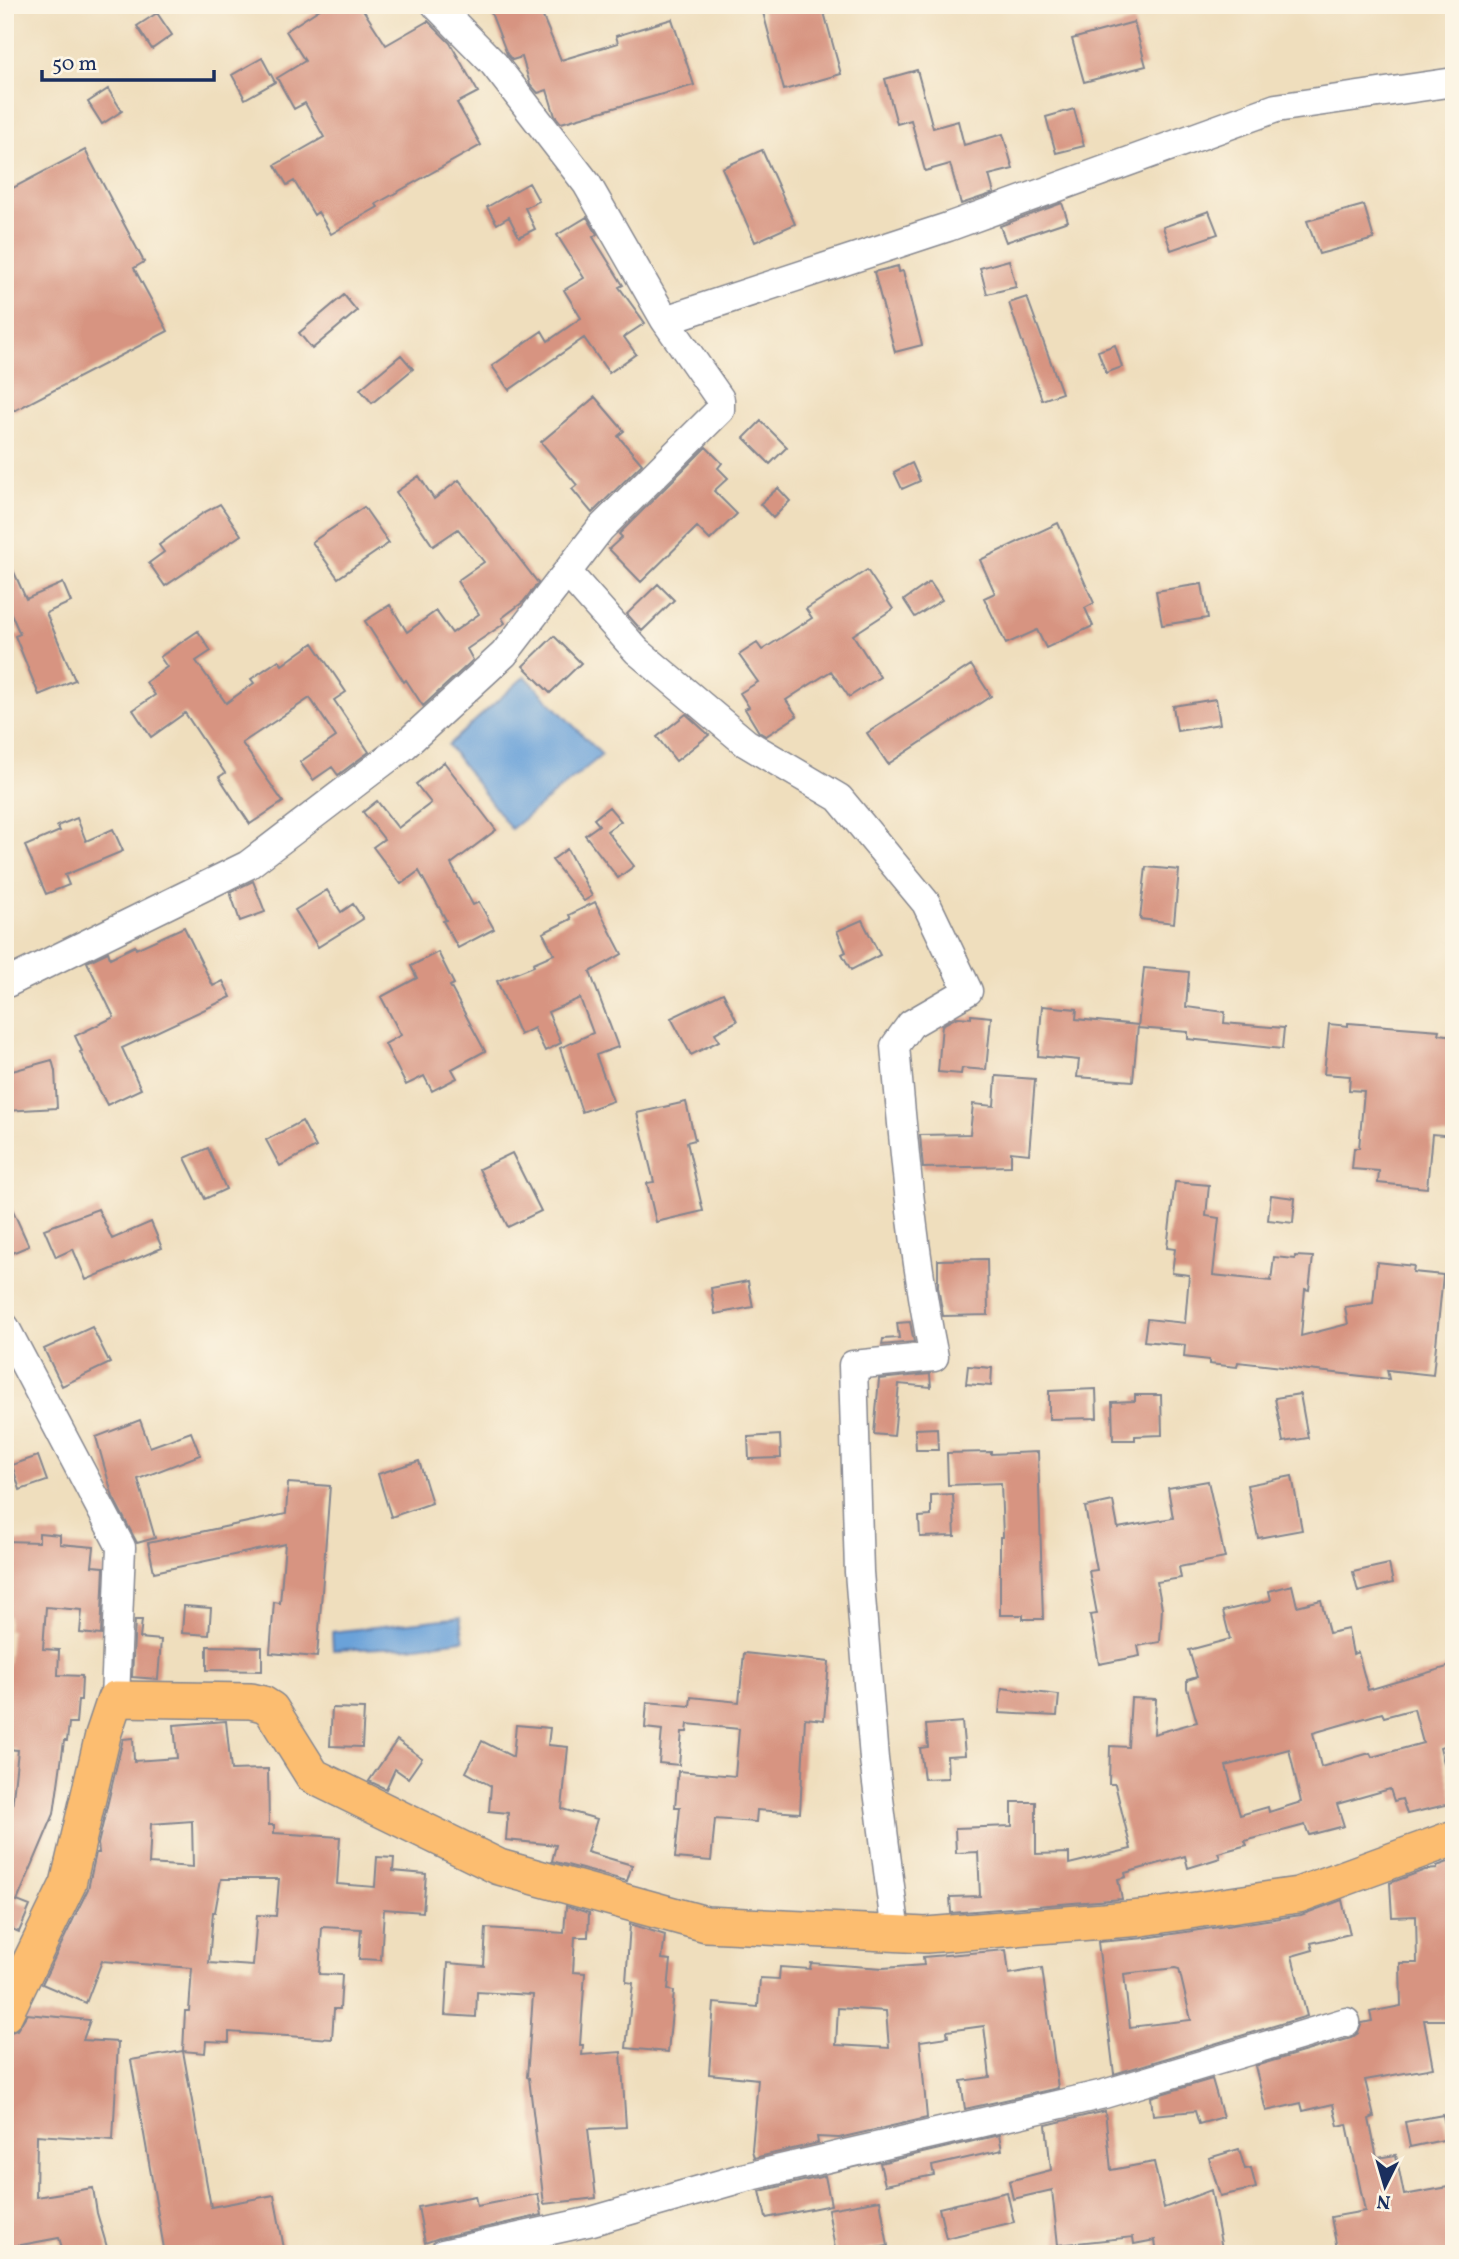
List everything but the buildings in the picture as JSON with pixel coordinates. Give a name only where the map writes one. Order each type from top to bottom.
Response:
[{"type":"main road","points":[[5,2014],[68,1884],[103,1735],[115,1699],[251,1701],[264,1704],[271,1709],[313,1776],[499,1867],[706,1924],[926,1935],[1142,1918],[1298,1895],[1454,1838]]},
{"type":"street","points":[[5,984],[248,865],[404,746],[504,654],[600,529],[720,410],[720,399],[665,320],[587,184],[494,64],[436,5]]},
{"type":"street","points":[[665,320],[948,227],[1276,108],[1454,82]]},
{"type":"street","points":[[567,572],[637,651],[746,743],[838,798],[926,903],[968,991],[911,1024],[895,1046],[904,1153],[922,1299],[934,1357],[853,1365],[859,1572],[874,1759],[897,1934]]},
{"type":"street","points":[[5,1327],[121,1547],[115,1699]]},
{"type":"street","points":[[443,2254],[592,2221],[741,2178],[1104,2094],[1346,2022]]},
{"type":"water","points":[[525,676],[602,755],[511,829],[448,745]]},
{"type":"water","points":[[460,1617],[464,1640],[409,1647],[333,1650],[332,1632]]}]
